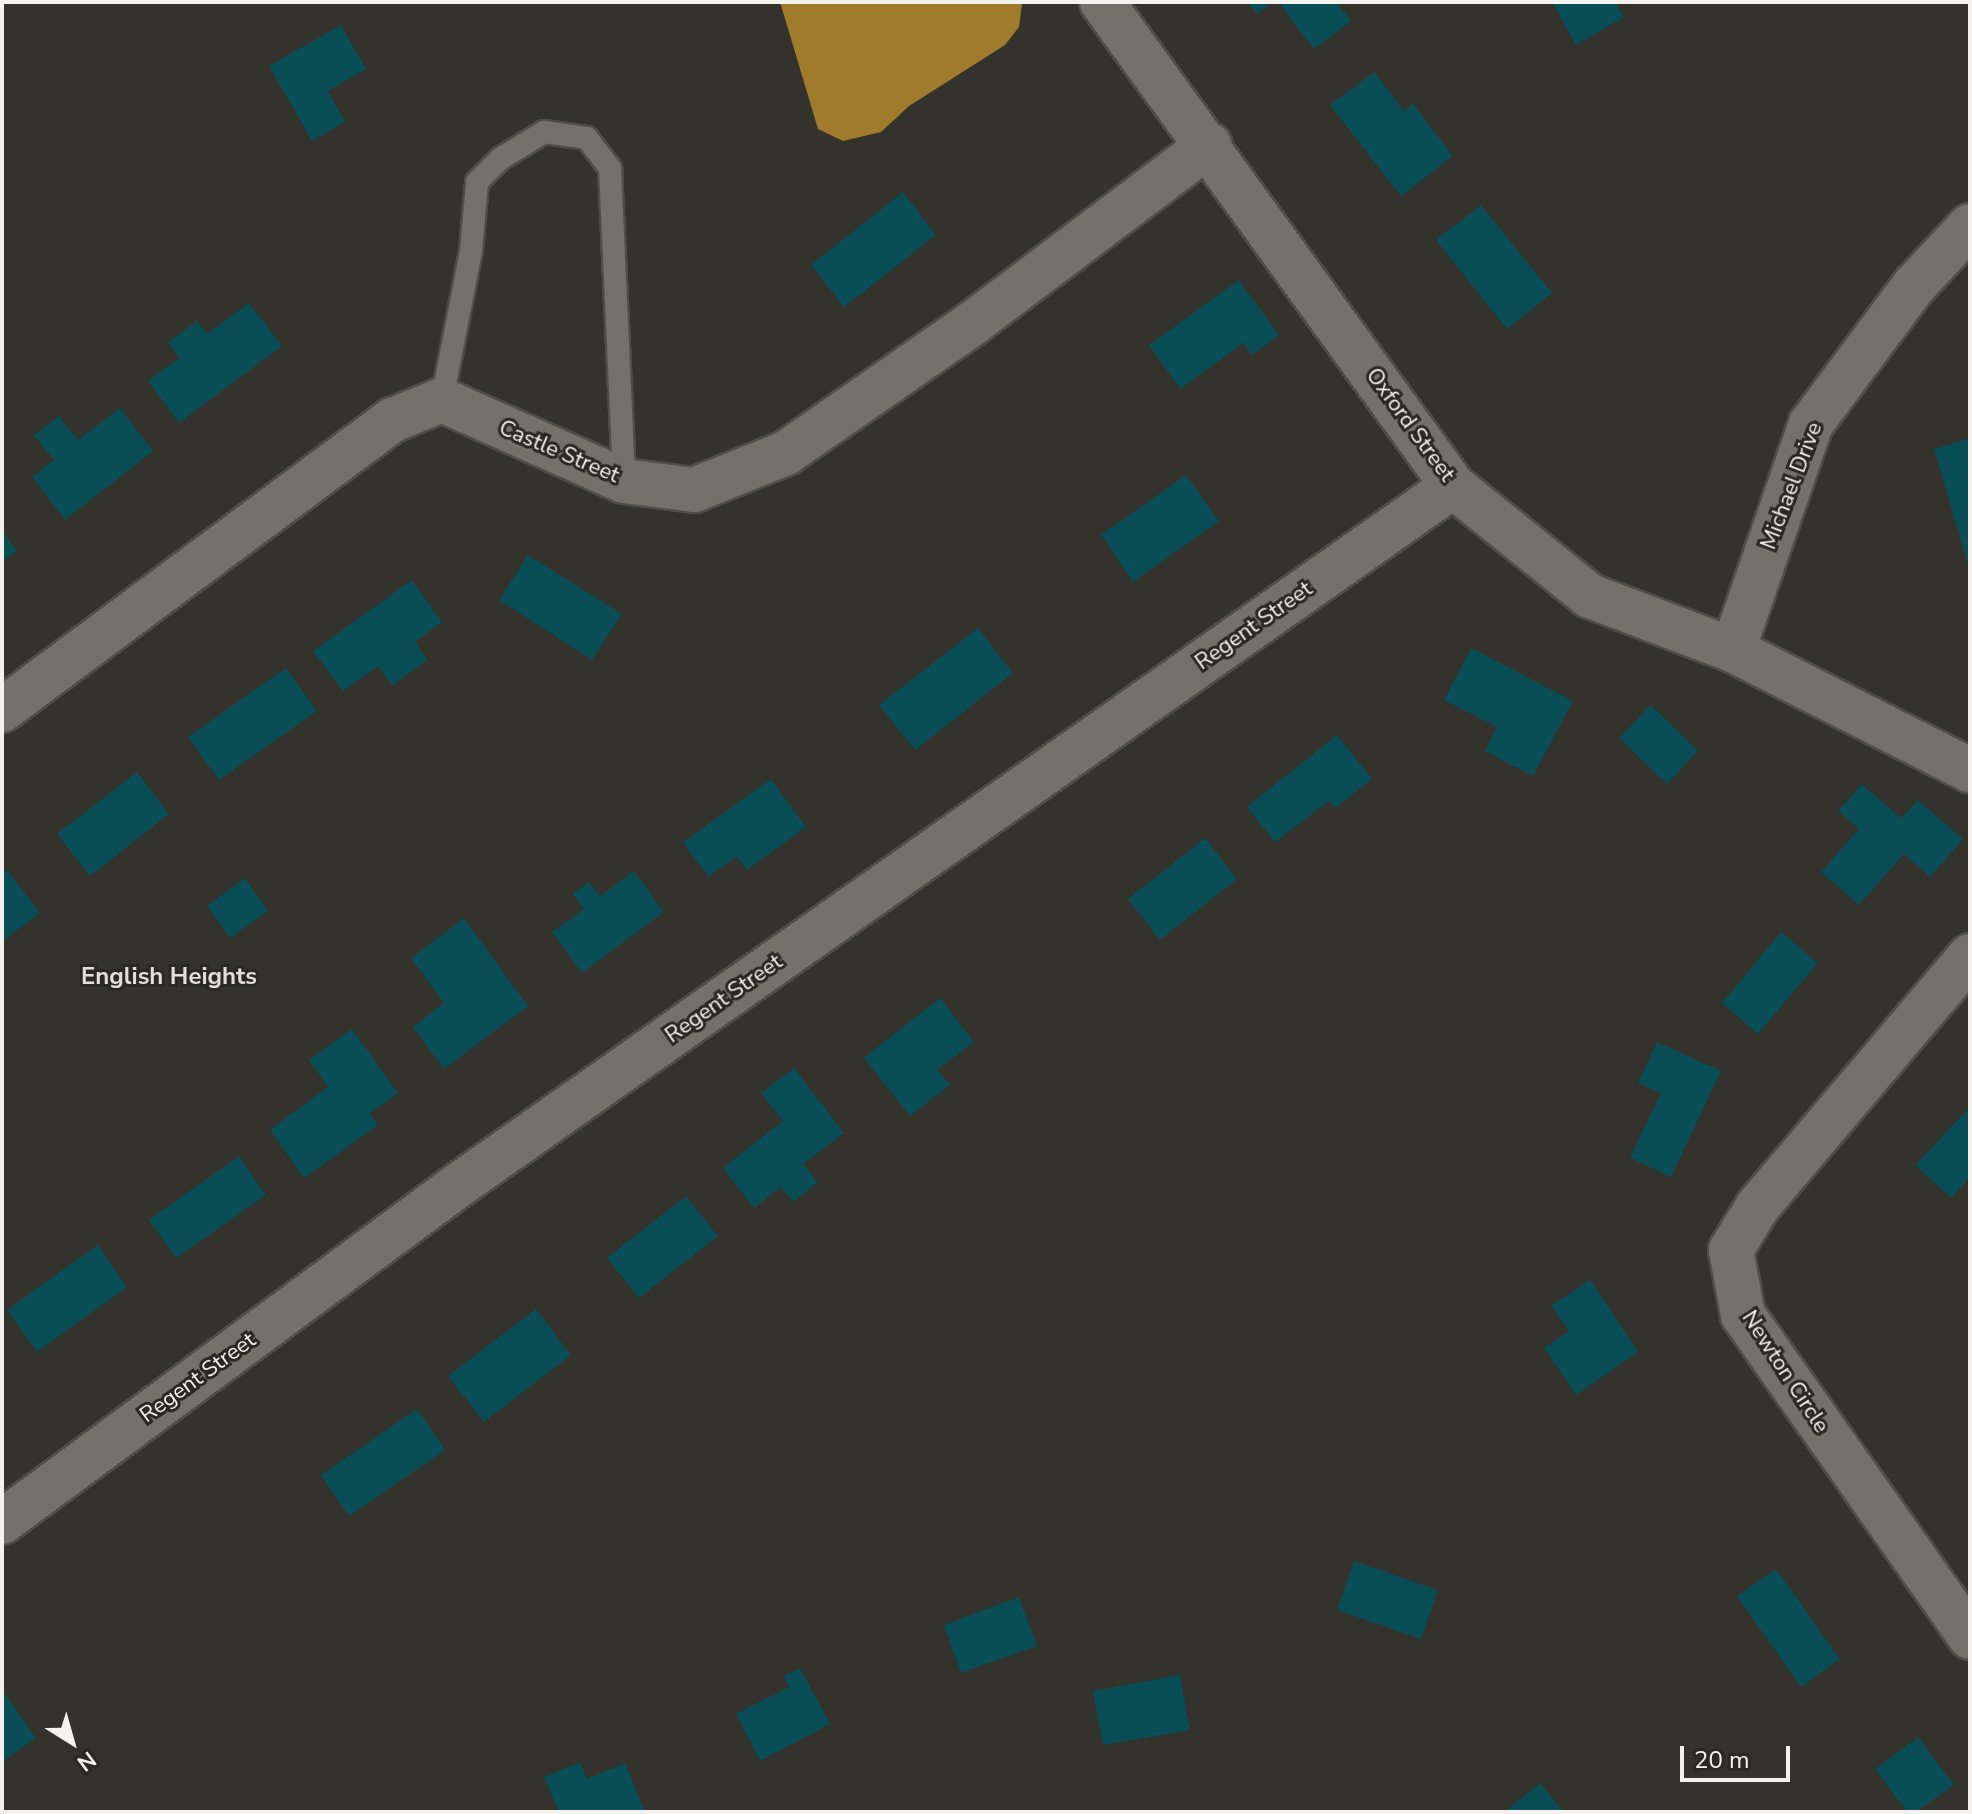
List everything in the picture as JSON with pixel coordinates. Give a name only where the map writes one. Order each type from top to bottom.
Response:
[{"type":"street","name":"Oxford Street","points":[[1102,2],[1209,145],[1453,486],[1590,596],[1733,650],[1970,770]]},
{"type":"street","name":"Castle Street","points":[[442,400],[624,481],[694,490],[786,453],[973,323],[1209,145]]},
{"type":"street","name":"Michael Drive","points":[[1733,650],[1811,424],[1914,286],[1970,226]]},
{"type":"street","points":[[2,710],[393,420],[442,400]]},
{"type":"street","name":"Regent Street","points":[[2,1522],[460,1184],[1453,486]]},
{"type":"street","name":"Newton Circle","points":[[1970,956],[1758,1206],[1731,1250],[1743,1315],[1970,1637]]},
{"type":"lane","points":[[442,400],[471,251],[477,182],[500,159],[544,132],[587,138],[610,169],[624,481]]},
{"type":"shaded area","points":[[780,2],[1022,4],[1019,27],[1005,45],[909,106],[881,132],[843,141],[818,129]]},
{"type":"building","points":[[1247,2],[1273,2],[1257,14]]},
{"type":"building","points":[[1278,2],[1336,2],[1351,21],[1314,49]]},
{"type":"building","points":[[1552,2],[1615,2],[1624,17],[1576,45]]},
{"type":"building","points":[[341,25],[366,69],[328,91],[345,122],[312,141],[269,66]]},
{"type":"building","points":[[1374,72],[1404,111],[1413,104],[1453,156],[1401,196],[1330,105]]},
{"type":"building","points":[[903,192],[936,235],[844,307],[811,265]]},
{"type":"building","points":[[1481,205],[1552,293],[1507,329],[1436,240]]},
{"type":"building","points":[[1239,280],[1279,335],[1252,355],[1243,343],[1180,389],[1149,345]]},
{"type":"building","points":[[249,303],[282,346],[179,423],[148,381],[179,358],[168,342],[197,321],[207,334]]},
{"type":"building","points":[[120,408],[153,451],[65,520],[32,477],[54,460],[34,435],[59,416],[78,440]]},
{"type":"building","points":[[1970,438],[1970,568],[1969,568],[1934,449]]},
{"type":"building","points":[[1186,475],[1219,521],[1133,582],[1101,535]]},
{"type":"building","points":[[2,530],[17,551],[2,561]]},
{"type":"building","points":[[528,555],[622,614],[592,660],[499,600]]},
{"type":"building","points":[[412,580],[442,622],[415,642],[427,660],[392,686],[378,666],[343,691],[313,651]]},
{"type":"building","points":[[978,628],[1013,673],[915,750],[879,705]]},
{"type":"building","points":[[1471,648],[1573,701],[1533,776],[1485,751],[1497,727],[1444,700]]},
{"type":"building","points":[[286,668],[317,711],[219,780],[188,737]]},
{"type":"building","points":[[1651,705],[1698,751],[1667,784],[1619,738]]},
{"type":"building","points":[[1337,735],[1372,779],[1335,808],[1329,801],[1275,842],[1247,807]]},
{"type":"building","points":[[137,772],[169,814],[90,876],[57,834]]},
{"type":"building","points":[[771,779],[806,827],[747,870],[737,857],[708,877],[683,842]]},
{"type":"building","points":[[1862,784],[1901,818],[1918,800],[1963,839],[1930,877],[1904,854],[1859,905],[1821,872],[1859,829],[1838,811]]},
{"type":"building","points":[[1205,838],[1237,879],[1160,940],[1128,899]]},
{"type":"building","points":[[7,870],[40,913],[2,941],[2,874]]},
{"type":"building","points":[[634,871],[664,912],[582,973],[552,932],[584,909],[573,894],[589,882],[600,896]]},
{"type":"building","points":[[245,878],[268,911],[230,938],[207,906]]},
{"type":"building","points":[[464,918],[528,1006],[444,1069],[413,1027],[444,1003],[411,958]]},
{"type":"building","points":[[1781,932],[1818,963],[1758,1034],[1722,1003]]},
{"type":"building","points":[[940,998],[974,1042],[937,1070],[950,1085],[910,1116],[864,1058]]},
{"type":"building","points":[[352,1029],[398,1093],[370,1113],[378,1125],[304,1178],[270,1130],[328,1087],[309,1060]]},
{"type":"building","points":[[1657,1042],[1721,1071],[1671,1177],[1630,1158],[1661,1093],[1638,1083]]},
{"type":"building","points":[[794,1068],[844,1133],[803,1164],[818,1182],[793,1202],[781,1187],[754,1208],[723,1168],[783,1121],[761,1093]]},
{"type":"building","points":[[1970,1107],[1970,1177],[1951,1198],[1915,1165]]},
{"type":"building","points":[[239,1156],[266,1195],[176,1258],[149,1220]]},
{"type":"building","points":[[686,1196],[718,1236],[639,1298],[607,1258]]},
{"type":"building","points":[[98,1245],[127,1287],[37,1352],[7,1310]]},
{"type":"building","points":[[1590,1280],[1638,1352],[1576,1395],[1544,1348],[1569,1331],[1551,1306]]},
{"type":"building","points":[[536,1309],[571,1355],[484,1422],[448,1376]]},
{"type":"building","points":[[417,1409],[445,1450],[349,1516],[321,1475]]},
{"type":"building","points":[[1354,1561],[1438,1590],[1421,1639],[1337,1610]]},
{"type":"building","points":[[1776,1569],[1840,1659],[1801,1687],[1737,1596]]},
{"type":"building","points":[[1019,1597],[1037,1646],[961,1673],[944,1625]]},
{"type":"building","points":[[800,1668],[830,1724],[760,1761],[736,1714],[789,1687],[784,1676]]},
{"type":"building","points":[[1180,1675],[1190,1730],[1103,1745],[1093,1691]]},
{"type":"building","points":[[5,1694],[36,1738],[2,1762],[2,1696]]},
{"type":"building","points":[[1918,1737],[1954,1785],[1916,1812],[1907,1812],[1875,1769]]},
{"type":"building","points":[[580,1762],[587,1779],[625,1763],[645,1812],[559,1812],[544,1777]]},
{"type":"building","points":[[1540,1783],[1564,1812],[1504,1812]]},
{"type":"district","name":"English Heights","points":[[169,977]]}]
